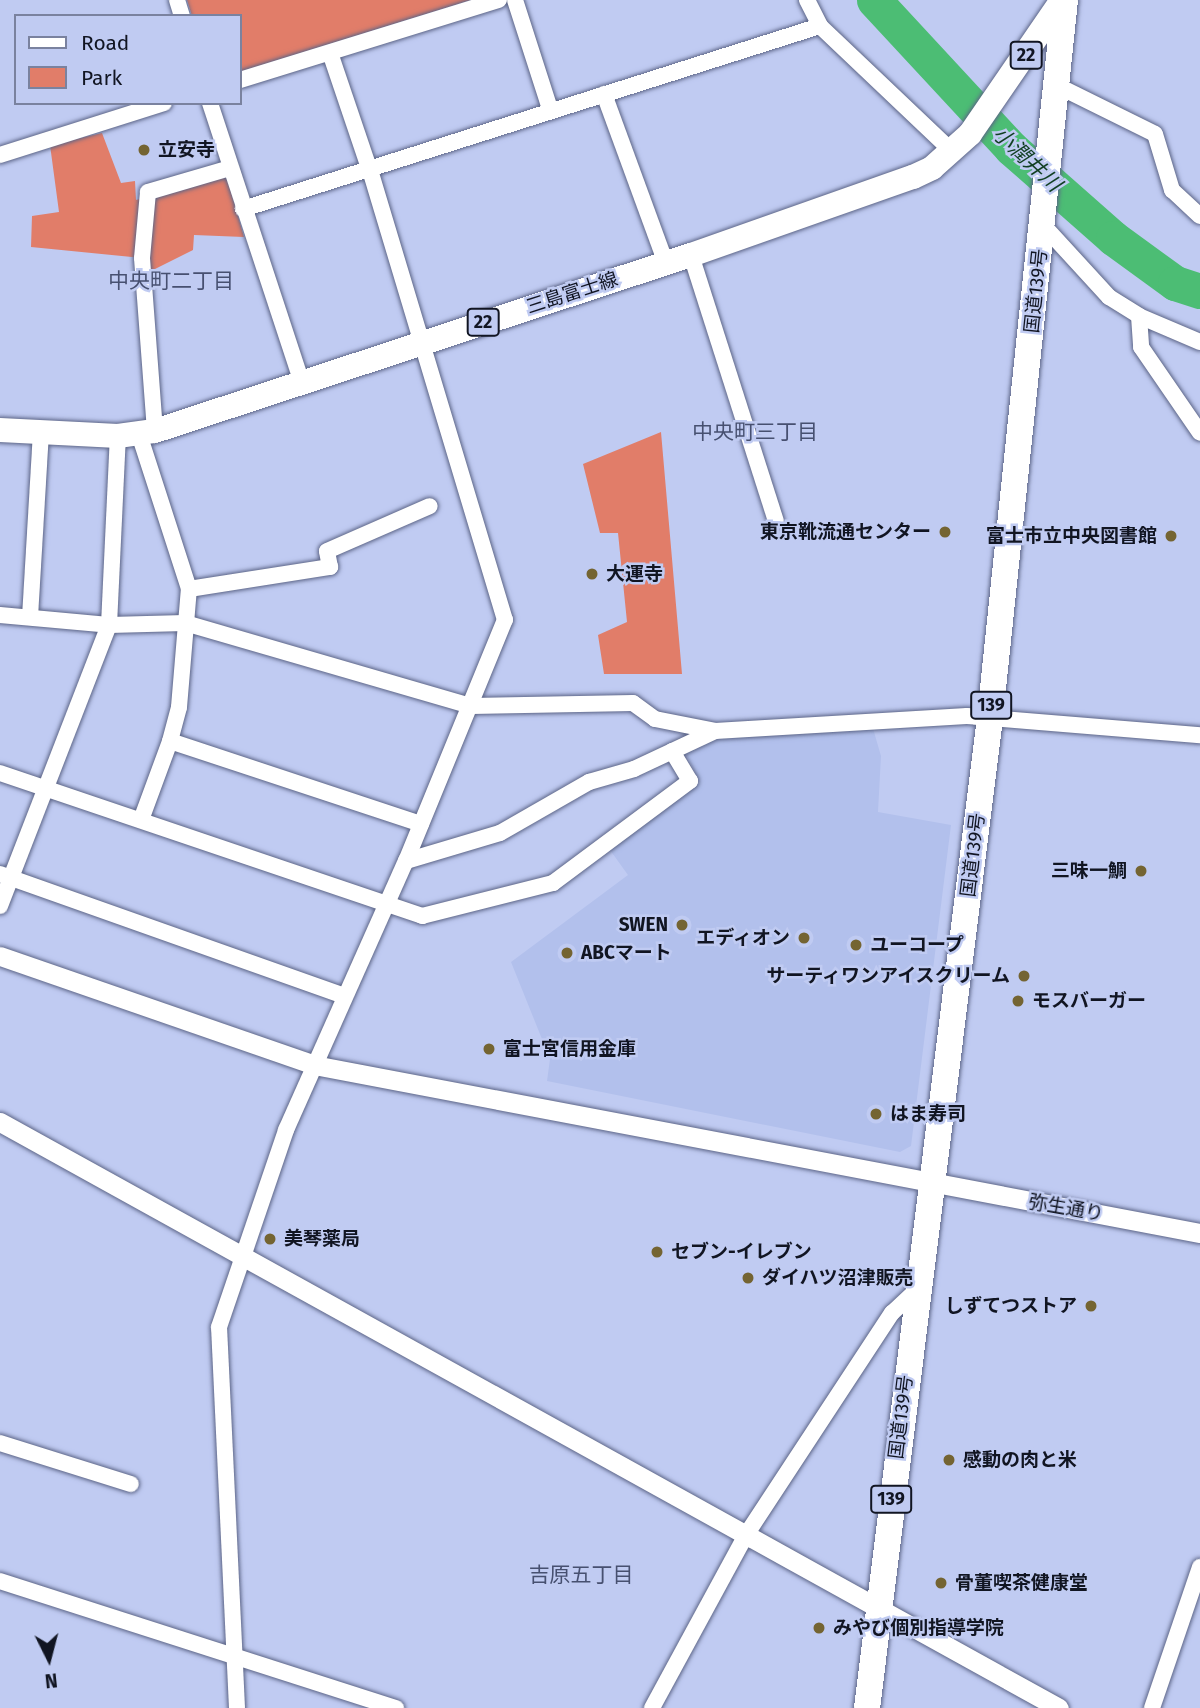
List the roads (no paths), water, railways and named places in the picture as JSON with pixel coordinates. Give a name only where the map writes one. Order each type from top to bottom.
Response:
[{"type":"highway","name":"国道139号","points":[[867,1708],[877,1607],[990,717],[1043,225],[1063,0]]},
{"type":"main road","name":"三島富士線","points":[[0,429],[41,433],[137,434],[691,255],[913,177],[953,152],[970,134],[990,110],[1063,0]]},
{"type":"street","points":[[242,79],[499,0]]},
{"type":"street","points":[[516,0],[550,109]]},
{"type":"street","points":[[807,0],[820,26],[953,152]]},
{"type":"street","points":[[243,209],[550,109],[820,26]]},
{"type":"street","points":[[237,1708],[219,1327],[241,1253],[314,1065],[421,824],[505,620],[369,168],[330,53]]},
{"type":"street","points":[[1056,85],[1155,134],[1172,190],[1200,216]]},
{"type":"street","points":[[604,94],[666,263]]},
{"type":"street","points":[[0,155],[158,105]]},
{"type":"street","points":[[211,105],[302,382]]},
{"type":"street","points":[[0,906],[5,876],[48,788],[109,625],[137,434],[142,258],[148,192],[230,168]]},
{"type":"street","points":[[1043,225],[1109,297],[1139,316],[1200,342]]},
{"type":"street","points":[[691,255],[776,521]]},
{"type":"street","points":[[1139,316],[1141,346],[1200,433]]},
{"type":"street","points":[[30,617],[41,433]]},
{"type":"street","points":[[137,434],[188,589],[179,707],[170,741],[141,820]]},
{"type":"street","points":[[188,589],[330,566],[327,551],[430,506]]},
{"type":"street","points":[[0,615],[109,625],[185,623],[471,706],[633,703],[655,719],[715,731],[869,719],[990,717],[1200,735]]},
{"type":"street","points":[[405,861],[500,833],[589,782],[672,751],[715,731]]},
{"type":"street","points":[[170,741],[421,824]]},
{"type":"street","points":[[0,773],[422,916],[554,883],[690,781],[672,751]]},
{"type":"street","points":[[5,876],[344,996]]},
{"type":"street","name":"弥生通り","points":[[0,956],[314,1065],[1200,1233]]},
{"type":"street","points":[[0,1122],[1059,1708]]},
{"type":"street","points":[[652,1708],[746,1535],[892,1313],[918,1289]]},
{"type":"street","points":[[0,1443],[131,1484]]},
{"type":"street","points":[[1152,1708],[1200,1567]]},
{"type":"street","points":[[0,1581],[396,1708]]},
{"type":"waterway","name":"小潤井川","points":[[874,0],[1011,148],[1113,238],[1175,283],[1200,291]]},
{"type":"place","name":"立安寺","points":[[144,150]]},
{"type":"place","name":"東京靴流通センター","points":[[945,532]]},
{"type":"place","name":"富士市立中央図書館","points":[[1171,536]]},
{"type":"place","name":"大運寺","points":[[592,574]]},
{"type":"place","name":"三味一鯛","points":[[1141,871]]},
{"type":"place","name":"SWEN","points":[[682,925]]},
{"type":"place","name":"エディオン","points":[[804,938]]},
{"type":"place","name":"ユーコープ","points":[[856,945]]},
{"type":"place","name":"ABCマート","points":[[567,953]]},
{"type":"place","name":"サーティワンアイスクリーム","points":[[1024,976]]},
{"type":"place","name":"モスバーガー","points":[[1018,1001]]},
{"type":"place","name":"富士宮信用金庫","points":[[489,1049]]},
{"type":"place","name":"はま寿司","points":[[876,1114]]},
{"type":"place","name":"美琴薬局","points":[[270,1239]]},
{"type":"place","name":"セブン-イレブン","points":[[657,1252]]},
{"type":"place","name":"ダイハツ沼津販売","points":[[748,1278]]},
{"type":"place","name":"しずてつストア","points":[[1091,1306]]},
{"type":"place","name":"感動の肉と米","points":[[949,1460]]},
{"type":"place","name":"骨董喫茶健康堂","points":[[941,1583]]},
{"type":"place","name":"みやび個別指導学院","points":[[819,1628]]},
{"type":"district","name":"中央町二丁目","points":[[171,281]]},
{"type":"district","name":"中央町三丁目","points":[[755,432]]},
{"type":"district","name":"吉原五丁目","points":[[581,1575]]}]
